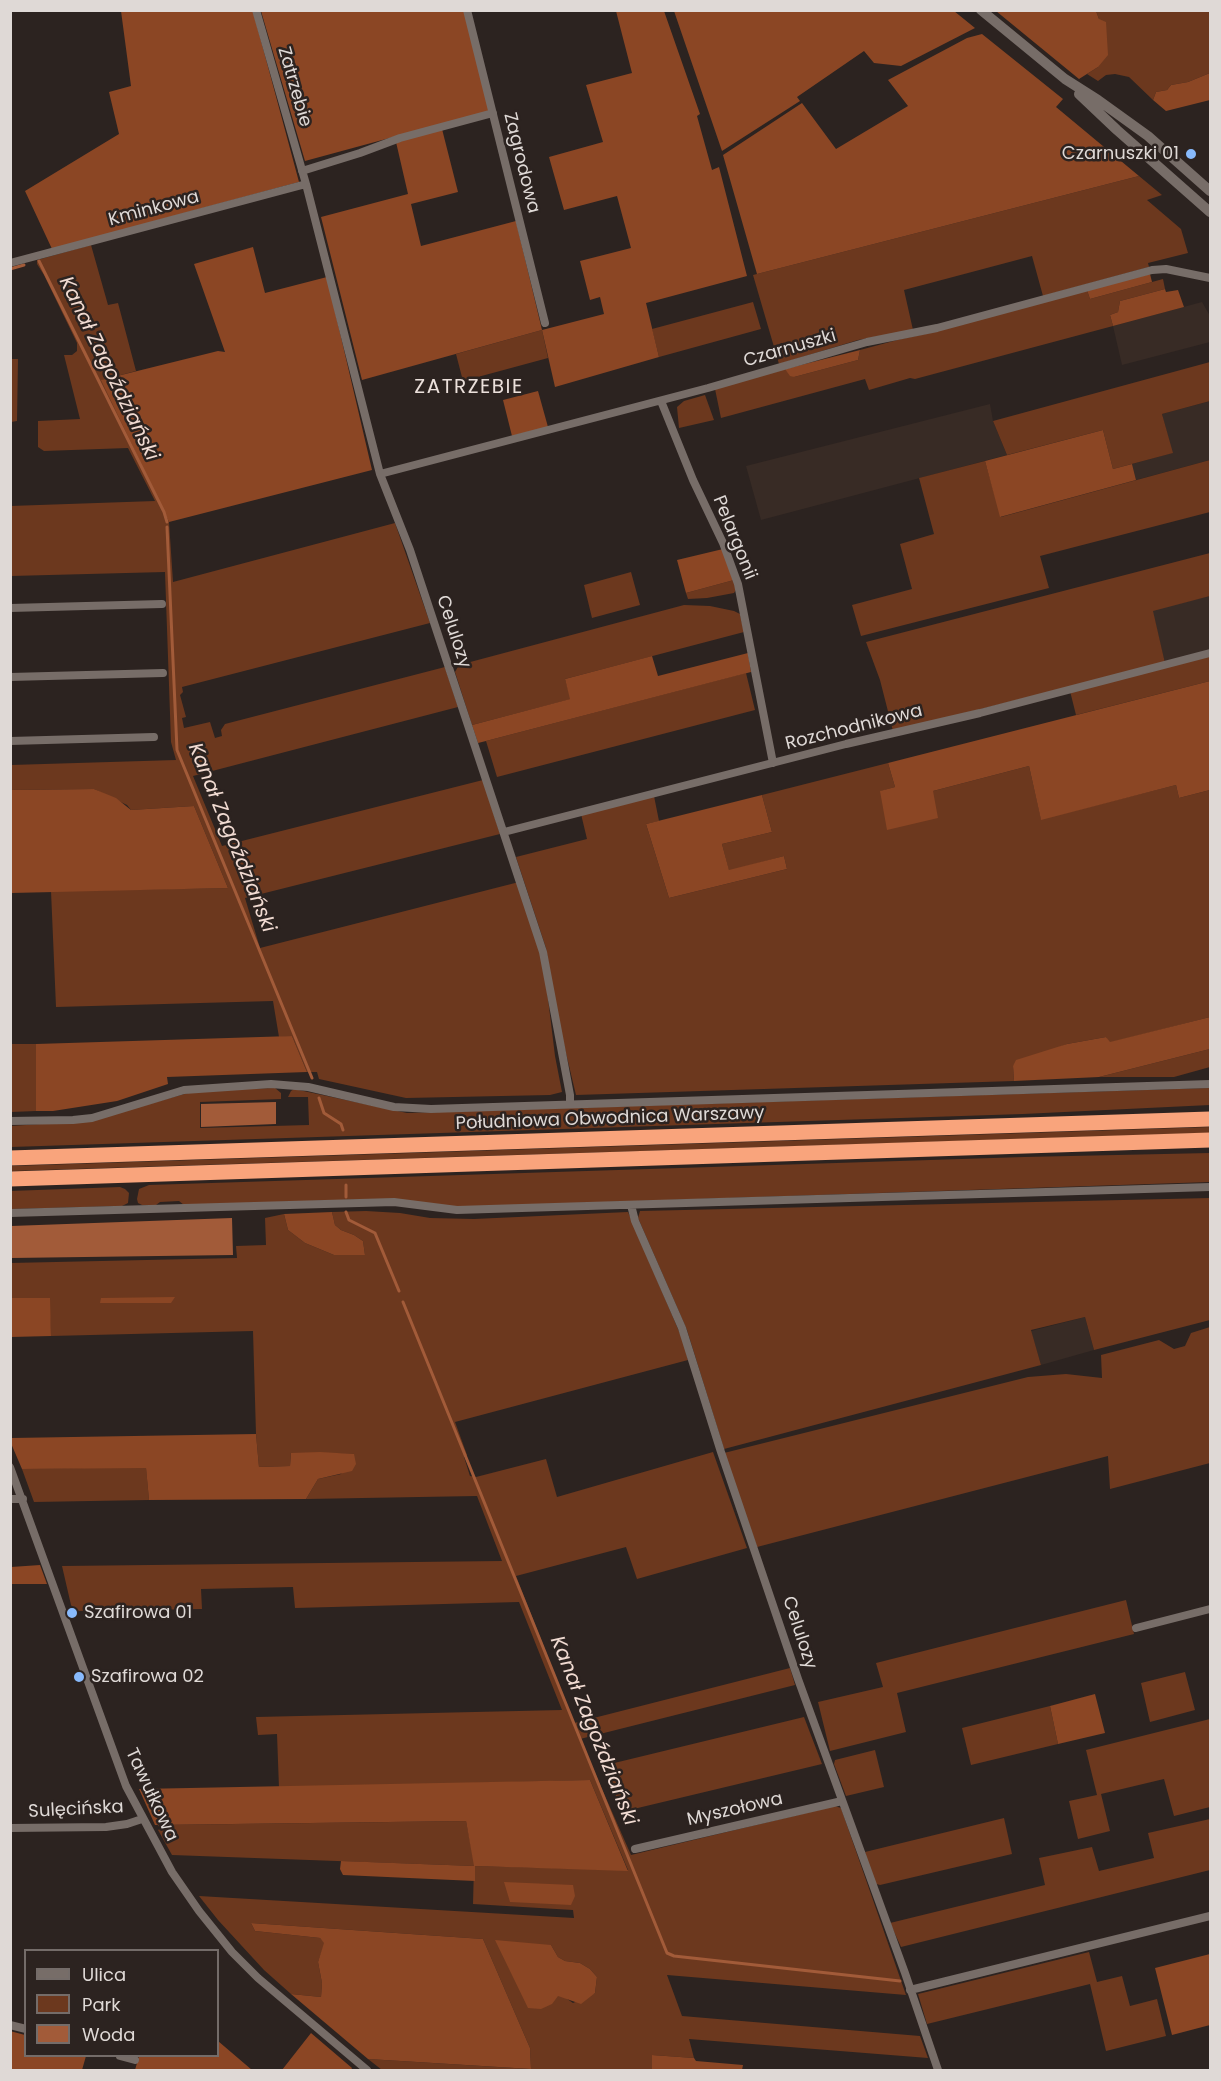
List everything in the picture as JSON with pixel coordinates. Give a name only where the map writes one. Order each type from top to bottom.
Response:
[{"type":"highway","name":"Południowa Obwodnica Warszawy","points":[[10,1158],[1210,1119]]},
{"type":"highway","points":[[10,1179],[1210,1140]]},
{"type":"main road","points":[[981,10],[1065,80],[1117,130],[1210,212]]},
{"type":"main road","points":[[1065,80],[1098,100],[1148,136],[1210,190]]},
{"type":"street","name":"Zatrzebie","points":[[256,10],[302,171]]},
{"type":"street","name":"Zagrodowa","points":[[467,10],[545,323]]},
{"type":"street","points":[[302,171],[400,138],[493,113]]},
{"type":"street","name":"Celulozy","points":[[302,171],[380,474],[410,550],[543,952],[570,1104]]},
{"type":"street","name":"Kminkowa","points":[[10,263],[306,184]]},
{"type":"street","name":"Czarnuszki","points":[[380,474],[661,401],[867,342],[937,328],[1152,270],[1166,269],[1210,278]]},
{"type":"street","name":"Pelargonii","points":[[661,401],[693,480],[723,543],[738,584],[773,763]]},
{"type":"street","points":[[10,608],[162,604]]},
{"type":"street","name":"Rozchodnikowa","points":[[504,832],[846,744],[951,720],[1210,652]]},
{"type":"street","points":[[10,677],[163,673]]},
{"type":"street","points":[[10,741],[153,737]]},
{"type":"street","points":[[10,1121],[92,1118],[184,1090],[271,1084],[308,1087],[411,1109],[1210,1084]]},
{"type":"street","points":[[10,1213],[385,1202],[457,1209],[1210,1187]]},
{"type":"street","name":"Celulozy","points":[[631,1205],[635,1221],[682,1328],[721,1452],[938,2070]]},
{"type":"street","name":"Tawułkowa","points":[[10,1467],[106,1726],[116,1760],[142,1819],[185,1892],[232,1952],[258,1978],[367,2070]]},
{"type":"street","points":[[10,1499],[23,1499]]},
{"type":"street","points":[[1136,1628],[1210,1609]]},
{"type":"street","name":"Myszołowa","points":[[635,1849],[842,1801]]},
{"type":"street","name":"Sulęcińska","points":[[10,1828],[106,1827],[142,1819]]},
{"type":"street","points":[[909,1987],[1210,1916]]},
{"type":"street","points":[[126,2057],[135,2060]]},
{"type":"shaded area","points":[[121,11],[253,11],[299,182],[52,249],[25,191],[119,134],[109,92],[131,86]]},
{"type":"shaded area","points":[[261,11],[464,11],[489,111],[305,161]]},
{"type":"shaded area","points":[[616,11],[664,11],[700,114],[697,116],[712,170],[719,167],[747,276],[646,303],[659,357],[555,387],[542,330],[604,314],[600,297],[590,300],[580,261],[631,248],[617,196],[564,210],[549,157],[603,142],[586,85],[632,73]]},
{"type":"shaded area","points":[[674,11],[954,11],[975,28],[901,66],[874,63],[864,51],[797,97],[800,101],[722,151]]},
{"type":"shaded area","points":[[996,11],[1096,11],[1099,19],[1106,22],[1108,55],[1098,67],[1079,79]]},
{"type":"shaded area","points":[[982,34],[1063,99],[1056,107],[1139,176],[757,274],[723,155],[802,103],[836,149],[908,106],[888,80],[967,38]]},
{"type":"shaded area","points":[[1210,73],[1210,100],[1166,111],[1153,100],[1156,92]]},
{"type":"shaded area","points":[[442,129],[458,192],[411,204],[421,246],[516,221],[542,330],[362,380],[321,217],[408,194],[396,142]]},
{"type":"shaded area","points":[[253,247],[265,293],[327,277],[372,470],[169,522],[101,380],[218,351],[225,352],[194,264]]},
{"type":"shaded area","points":[[1150,274],[1152,282],[1090,299],[1087,290]]},
{"type":"shaded area","points":[[1165,289],[1166,292],[1178,290],[1184,307],[1113,326],[1110,315],[1118,312],[1120,301]]},
{"type":"shaded area","points":[[1202,302],[1210,316],[1210,342],[1122,365],[1113,326]]},
{"type":"shaded area","points":[[860,350],[858,360],[794,377],[790,376],[785,369]]},
{"type":"shaded area","points":[[538,391],[548,427],[512,436],[503,400]]},
{"type":"shaded area","points":[[1210,401],[1210,460],[1136,480],[1132,464],[1172,453],[1162,414]]},
{"type":"shaded area","points":[[990,404],[993,421],[1007,455],[761,520],[746,466]]},
{"type":"shaded area","points":[[1103,430],[1113,469],[1132,464],[1136,480],[1000,517],[985,461]]},
{"type":"shaded area","points":[[723,549],[734,580],[686,593],[677,560]]},
{"type":"shaded area","points":[[1210,596],[1210,651],[1165,663],[1152,610]]},
{"type":"shaded area","points":[[748,653],[751,672],[478,743],[472,725],[570,699],[565,679],[652,656],[658,676]]},
{"type":"shaded area","points":[[1210,681],[1210,790],[1179,798],[1176,785],[1041,820],[1029,766],[933,791],[938,818],[887,830],[880,791],[895,787],[888,763]]},
{"type":"shaded area","points":[[94,789],[116,798],[131,810],[194,806],[228,888],[11,893],[11,790]]},
{"type":"shaded area","points":[[762,795],[772,832],[722,844],[729,870],[784,856],[787,869],[669,898],[646,824]]},
{"type":"shaded area","points":[[1210,1017],[1210,1049],[1099,1077],[1014,1081],[1013,1066],[1016,1060],[1067,1044],[1106,1037],[1110,1042]]},
{"type":"shaded area","points":[[292,1036],[307,1072],[167,1077],[168,1084],[117,1101],[53,1111],[36,1111],[36,1044]]},
{"type":"shaded area","points":[[332,1212],[335,1225],[363,1241],[365,1255],[334,1255],[305,1243],[288,1230],[284,1214]]},
{"type":"shaded area","points":[[175,1297],[171,1303],[100,1303],[101,1298]]},
{"type":"shaded area","points":[[10,1298],[50,1298],[51,1336],[11,1337]]},
{"type":"shaded area","points":[[1085,1317],[1094,1350],[1041,1365],[1031,1331]]},
{"type":"shaded area","points":[[256,1434],[259,1467],[290,1466],[291,1453],[320,1452],[354,1454],[356,1464],[352,1471],[318,1479],[306,1499],[149,1500],[146,1468],[22,1469],[10,1441],[11,1438]]},
{"type":"shaded area","points":[[40,1565],[47,1584],[11,1584],[11,1567]]},
{"type":"shaded area","points":[[1095,1694],[1105,1733],[1058,1744],[1050,1706]]},
{"type":"shaded area","points":[[590,1780],[628,1871],[475,1866],[475,1881],[343,1875],[340,1869],[341,1861],[474,1866],[466,1821],[155,1825],[139,1789]]},
{"type":"shaded area","points":[[504,1882],[573,1885],[575,1896],[571,1905],[510,1902]]},
{"type":"shaded area","points":[[251,1923],[483,1939],[530,2048],[531,2069],[368,2059],[291,1994],[321,1997],[322,1983],[318,1962],[324,1943],[320,1938],[255,1931]]},
{"type":"shaded area","points":[[495,1940],[551,1945],[558,1957],[565,1961],[580,1963],[590,1969],[597,1977],[595,1993],[581,2004],[558,1996],[552,2004],[541,2009],[528,2008]]},
{"type":"shaded area","points":[[1210,1954],[1210,2025],[1172,2035],[1155,1968]]},
{"type":"shaded area","points":[[10,2031],[24,2035],[24,2057],[86,2057],[82,2070],[11,2070]]},
{"type":"shaded area","points":[[311,2033],[352,2068],[351,2070],[282,2070]]},
{"type":"shaded area","points":[[219,2042],[252,2070],[135,2070],[139,2057],[219,2057]]},
{"type":"shaded area","points":[[652,2055],[743,2065],[742,2070],[652,2070]]},
{"type":"green space","points":[[1096,11],[1210,11],[1210,73],[1156,92],[1153,100],[1129,77],[1106,75],[1098,81],[1087,74],[1098,67],[1099,19]]},
{"type":"green space","points":[[1139,176],[1162,195],[1147,200],[1181,229],[1188,253],[1148,263],[1149,267],[1043,296],[1032,256],[904,290],[913,330],[858,340],[779,364],[753,275]]},
{"type":"green space","points":[[91,245],[108,305],[118,303],[136,371],[102,380],[169,522],[173,582],[395,523],[430,623],[182,687],[183,692],[180,695],[186,717],[182,718],[184,728],[210,722],[215,738],[222,736],[221,730],[225,724],[445,667],[458,707],[193,776],[222,846],[483,780],[500,834],[245,898],[260,948],[519,882],[545,974],[562,1092],[550,1095],[406,1098],[319,1079],[317,1072],[307,1072],[292,1036],[279,1037],[273,1001],[56,1007],[51,891],[228,888],[194,806],[131,810],[127,805],[94,789],[11,790],[11,765],[176,760],[171,742],[165,572],[11,576],[10,506],[155,501],[128,448],[44,451],[38,447],[38,421],[80,419],[64,355],[72,355],[77,351],[77,343],[37,260]]},
{"type":"green space","points":[[1163,279],[1165,289],[1120,301],[1118,312],[1110,315],[1113,326],[869,390],[865,379],[721,418],[715,389],[785,369],[794,377],[858,360],[860,350],[1087,290],[1090,299]]},
{"type":"green space","points":[[753,302],[761,329],[659,357],[652,329]]},
{"type":"green space","points":[[542,330],[548,358],[463,381],[456,354]]},
{"type":"green space","points":[[11,359],[18,359],[17,421],[11,422]]},
{"type":"green space","points":[[1210,362],[1210,401],[1162,414],[1173,453],[1113,469],[1103,430],[1007,455],[993,421]]},
{"type":"green space","points":[[705,395],[714,420],[679,428],[677,407],[684,401]]},
{"type":"green space","points":[[1210,460],[1210,512],[1040,556],[1049,588],[861,636],[852,605],[912,589],[900,544],[934,534],[919,478],[985,461],[1001,517]]},
{"type":"green space","points":[[1210,553],[1210,596],[1153,611],[1165,663],[893,731],[880,680],[866,642]]},
{"type":"green space","points":[[631,572],[640,605],[592,618],[584,585]]},
{"type":"green space","points":[[734,580],[737,588],[734,593],[688,599],[686,593]]},
{"type":"green space","points":[[684,605],[710,606],[734,611],[740,614],[744,632],[565,679],[571,699],[472,725],[455,672],[459,665]]},
{"type":"green space","points":[[1210,654],[1210,681],[1076,715],[1070,691]]},
{"type":"green space","points":[[746,673],[755,710],[497,777],[486,741]]},
{"type":"green space","points":[[888,763],[895,787],[881,791],[933,791],[1029,766],[1041,819],[1176,785],[1179,798],[1210,790],[1210,1017],[1109,1043],[1106,1037],[1067,1044],[1013,1066],[1014,1081],[576,1095],[559,1024],[546,948],[516,857],[587,839],[581,814],[654,796],[659,821],[646,824],[669,898],[787,869],[784,856],[729,871],[722,844],[772,832],[762,795]]},
{"type":"green space","points":[[10,1044],[36,1044],[36,1111],[11,1112]]},
{"type":"green space","points":[[1210,1049],[1210,1067],[1174,1077],[1099,1077]]},
{"type":"green space","points":[[275,1088],[281,1093],[281,1099],[200,1102],[200,1128],[309,1125],[308,1097],[288,1097],[294,1089],[407,1113],[1210,1088],[1210,1105],[1023,1114],[11,1147],[10,1126],[89,1121],[188,1093]]},
{"type":"green space","points":[[1210,1127],[1210,1133],[11,1171],[10,1166]]},
{"type":"green space","points":[[1210,1153],[1210,1182],[457,1207],[373,1199],[184,1205],[179,1201],[142,1205],[137,1199],[139,1189],[149,1185]]},
{"type":"green space","points":[[120,1187],[129,1193],[128,1203],[122,1206],[11,1209],[10,1191]]},
{"type":"green space","points":[[1210,1198],[1210,1320],[1094,1350],[1085,1317],[1031,1330],[1041,1365],[724,1449],[687,1330],[638,1218],[640,1211]]},
{"type":"green space","points":[[366,1211],[430,1218],[474,1219],[628,1212],[684,1343],[688,1360],[455,1422],[467,1455],[464,1457],[470,1476],[476,1477],[546,1459],[557,1497],[713,1452],[747,1548],[637,1579],[626,1547],[516,1576],[574,1723],[790,1668],[795,1685],[580,1739],[631,1855],[835,1806],[841,1808],[906,1995],[667,1975],[682,2016],[920,2036],[928,2058],[689,2039],[694,2058],[652,2055],[652,2070],[382,2070],[368,2059],[531,2069],[530,2048],[483,1939],[251,1923],[255,1931],[320,1938],[325,1943],[318,1962],[322,1983],[321,1997],[291,1994],[264,1970],[199,1896],[574,1918],[573,1910],[473,1904],[474,1866],[172,1855],[158,1830],[160,1829],[158,1825],[466,1821],[475,1866],[628,1870],[590,1780],[279,1788],[277,1734],[258,1735],[256,1717],[562,1710],[519,1602],[295,1608],[293,1587],[201,1589],[202,1609],[75,1611],[71,1605],[62,1566],[502,1561],[477,1496],[306,1499],[318,1479],[341,1474],[354,1454],[291,1453],[290,1466],[259,1467],[253,1331],[51,1336],[49,1298],[11,1298],[10,1263],[237,1258],[236,1246],[266,1245],[265,1218],[284,1214],[288,1230],[305,1243],[334,1255],[365,1255],[363,1241],[335,1225],[332,1212]],"holes":[[[551,1945],[558,1957],[565,1961],[580,1963],[590,1969],[597,1977],[595,1993],[573,2003],[563,1996],[557,1996]]]},
{"type":"green space","points":[[1210,1327],[1210,1463],[1110,1489],[1108,1456],[757,1547],[724,1453],[1028,1377],[1066,1374],[1102,1378],[1101,1355],[1159,1340],[1174,1349],[1185,1346],[1191,1333]]},
{"type":"green space","points":[[146,1467],[149,1500],[34,1502],[22,1469]]},
{"type":"green space","points":[[1126,1600],[1134,1634],[897,1693],[906,1732],[830,1751],[818,1702],[883,1687],[876,1663]]},
{"type":"green space","points":[[1185,1672],[1195,1710],[1150,1722],[1141,1683]]},
{"type":"green space","points":[[1050,1706],[1058,1744],[971,1765],[962,1728]]},
{"type":"green space","points":[[804,1717],[822,1764],[621,1812],[606,1765]]},
{"type":"green space","points":[[1210,1719],[1210,1807],[1174,1816],[1164,1779],[1101,1794],[1110,1831],[1078,1839],[1069,1801],[1097,1795],[1086,1750]]},
{"type":"green space","points":[[875,1750],[884,1787],[846,1796],[834,1764],[835,1760]]},
{"type":"green space","points":[[1004,1818],[1012,1854],[880,1885],[873,1883],[865,1852]]},
{"type":"green space","points":[[1210,1819],[1210,1870],[901,1947],[890,1923],[1045,1885],[1039,1858],[1092,1847],[1099,1871],[1154,1858],[1148,1833]]},
{"type":"green space","points":[[1089,1952],[1097,1982],[1122,1976],[1130,2006],[1157,1999],[1166,2036],[1106,2051],[1090,1984],[927,2024],[918,1994]]},
{"type":"water","points":[[276,1102],[276,1124],[201,1127],[201,1104]]},
{"type":"water","points":[[232,1218],[233,1255],[11,1258],[11,1226]]},
{"type":"waterway","name":"Kanał Zagoździański","points":[[39,261],[167,522]]},
{"type":"waterway","name":"Kanał Zagoździański","points":[[10,269],[24,265]]},
{"type":"waterway","name":"Kanał Zagoździański","points":[[167,527],[177,750],[312,1078]]},
{"type":"waterway","name":"Kanał Zagoździański","points":[[319,1098],[324,1113],[341,1124],[343,1130]]},
{"type":"waterway","name":"Kanał Zagoździański","points":[[346,1185],[346,1197]]},
{"type":"waterway","name":"Kanał Zagoździański","points":[[346,1212],[349,1220],[375,1233],[399,1291]]},
{"type":"waterway","name":"Kanał Zagoździański","points":[[403,1302],[667,1953],[674,1956],[900,1981]]},
{"type":"place","name":"Czarnuszki 01","points":[[1191,154]]},
{"type":"place","name":"Szafirowa 01","points":[[72,1613]]},
{"type":"place","name":"Szafirowa 02","points":[[79,1677]]},
{"type":"district","name":"ZATRZEBIE","points":[[469,388]]}]
